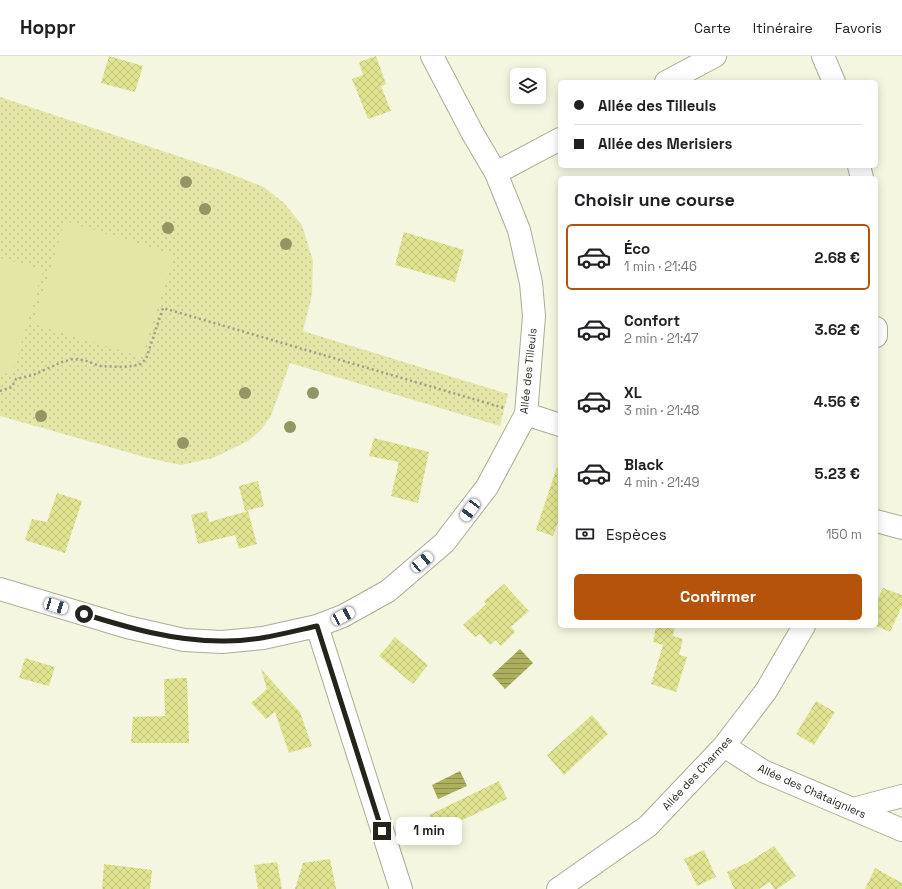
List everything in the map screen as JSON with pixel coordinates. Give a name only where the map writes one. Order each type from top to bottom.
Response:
[{"type":"street","name":"Allée des Tilleuls","points":[[0,589],[126,627],[184,640],[222,642],[263,638],[317,626],[343,616],[388,591],[444,544],[487,487],[526,414],[534,316],[531,283],[519,230],[496,173],[473,134],[432,56]]},
{"type":"street","points":[[670,80],[715,56]]},
{"type":"street","points":[[823,56],[833,80]]},
{"type":"street","points":[[496,173],[558,140]]},
{"type":"street","points":[[526,414],[558,424]]},
{"type":"street","points":[[878,522],[902,528]]},
{"type":"street","points":[[317,626],[401,889]]},
{"type":"street","name":"Allée des Charmes","points":[[558,889],[648,826],[724,746],[766,691],[803,628]]},
{"type":"street","name":"Allée des Châtaigniers","points":[[724,746],[763,771],[902,830]]},
{"type":"street","points":[[853,809],[902,796]]},
{"type":"path","points":[[0,391],[12,386],[16,379],[33,375],[62,362],[73,359],[84,360],[100,366],[123,367],[139,365],[146,359],[163,308],[526,414]]},
{"type":"shaded area","points":[[0,97],[223,171],[264,187],[284,203],[302,225],[313,261],[312,295],[303,331],[508,394],[500,426],[290,363],[271,416],[260,431],[248,441],[213,458],[181,465],[148,458],[0,416]]},
{"type":"shaded area","points":[[65,221],[174,255],[142,357],[33,324]]},
{"type":"shaded area","points":[[0,258],[43,270],[12,375],[0,372]]},
{"type":"shaded area","points":[[520,649],[533,663],[505,689],[492,675]]},
{"type":"shaded area","points":[[460,771],[467,786],[438,799],[432,785]]},
{"type":"building","points":[[109,56],[143,66],[135,92],[101,83]]},
{"type":"building","points":[[376,56],[386,84],[381,86],[391,111],[368,119],[352,79],[363,75],[359,62]]},
{"type":"building","points":[[404,232],[464,250],[455,282],[395,265]]},
{"type":"building","points":[[374,438],[429,452],[418,503],[391,496],[399,462],[369,456]]},
{"type":"building","points":[[558,467],[558,522],[553,536],[536,530]]},
{"type":"building","points":[[258,481],[264,506],[245,511],[239,486]]},
{"type":"building","points":[[57,493],[82,501],[65,553],[25,540],[32,519],[47,522]]},
{"type":"building","points":[[207,511],[209,522],[248,511],[257,544],[239,549],[235,535],[198,544],[191,515]]},
{"type":"building","points":[[504,584],[529,611],[511,627],[515,632],[501,646],[496,640],[490,645],[480,634],[475,637],[463,625],[486,604],[484,601]]},
{"type":"building","points":[[883,588],[902,595],[902,606],[890,632],[878,627],[878,598]]},
{"type":"building","points":[[656,628],[675,628],[673,636],[683,639],[679,655],[687,657],[676,692],[651,684],[663,645],[653,642]]},
{"type":"building","points":[[395,637],[428,665],[413,684],[379,656]]},
{"type":"building","points":[[25,658],[55,667],[49,686],[19,678]]},
{"type":"building","points":[[261,669],[300,712],[312,746],[289,753],[275,712],[266,719],[251,703],[267,689]]},
{"type":"building","points":[[187,678],[189,743],[131,743],[133,717],[165,716],[164,679]]},
{"type":"building","points":[[816,701],[835,712],[814,745],[796,734]]},
{"type":"building","points":[[592,715],[608,734],[564,775],[547,755]]},
{"type":"building","points":[[499,781],[507,799],[437,832],[429,815]]},
{"type":"building","points":[[774,846],[796,876],[777,889],[774,889],[770,882],[759,889],[734,889],[727,872],[747,863]]},
{"type":"building","points":[[704,850],[716,877],[697,886],[684,859]]},
{"type":"building","points":[[330,859],[336,889],[295,889],[303,863]]},
{"type":"building","points":[[277,862],[282,889],[258,889],[254,865]]},
{"type":"building","points":[[104,864],[152,870],[150,889],[102,889]]},
{"type":"building","points":[[875,868],[902,883],[902,889],[865,889]]},
{"type":"route","points":[[84,614],[126,627],[184,640],[222,642],[263,638],[317,626],[382,831]]}]
